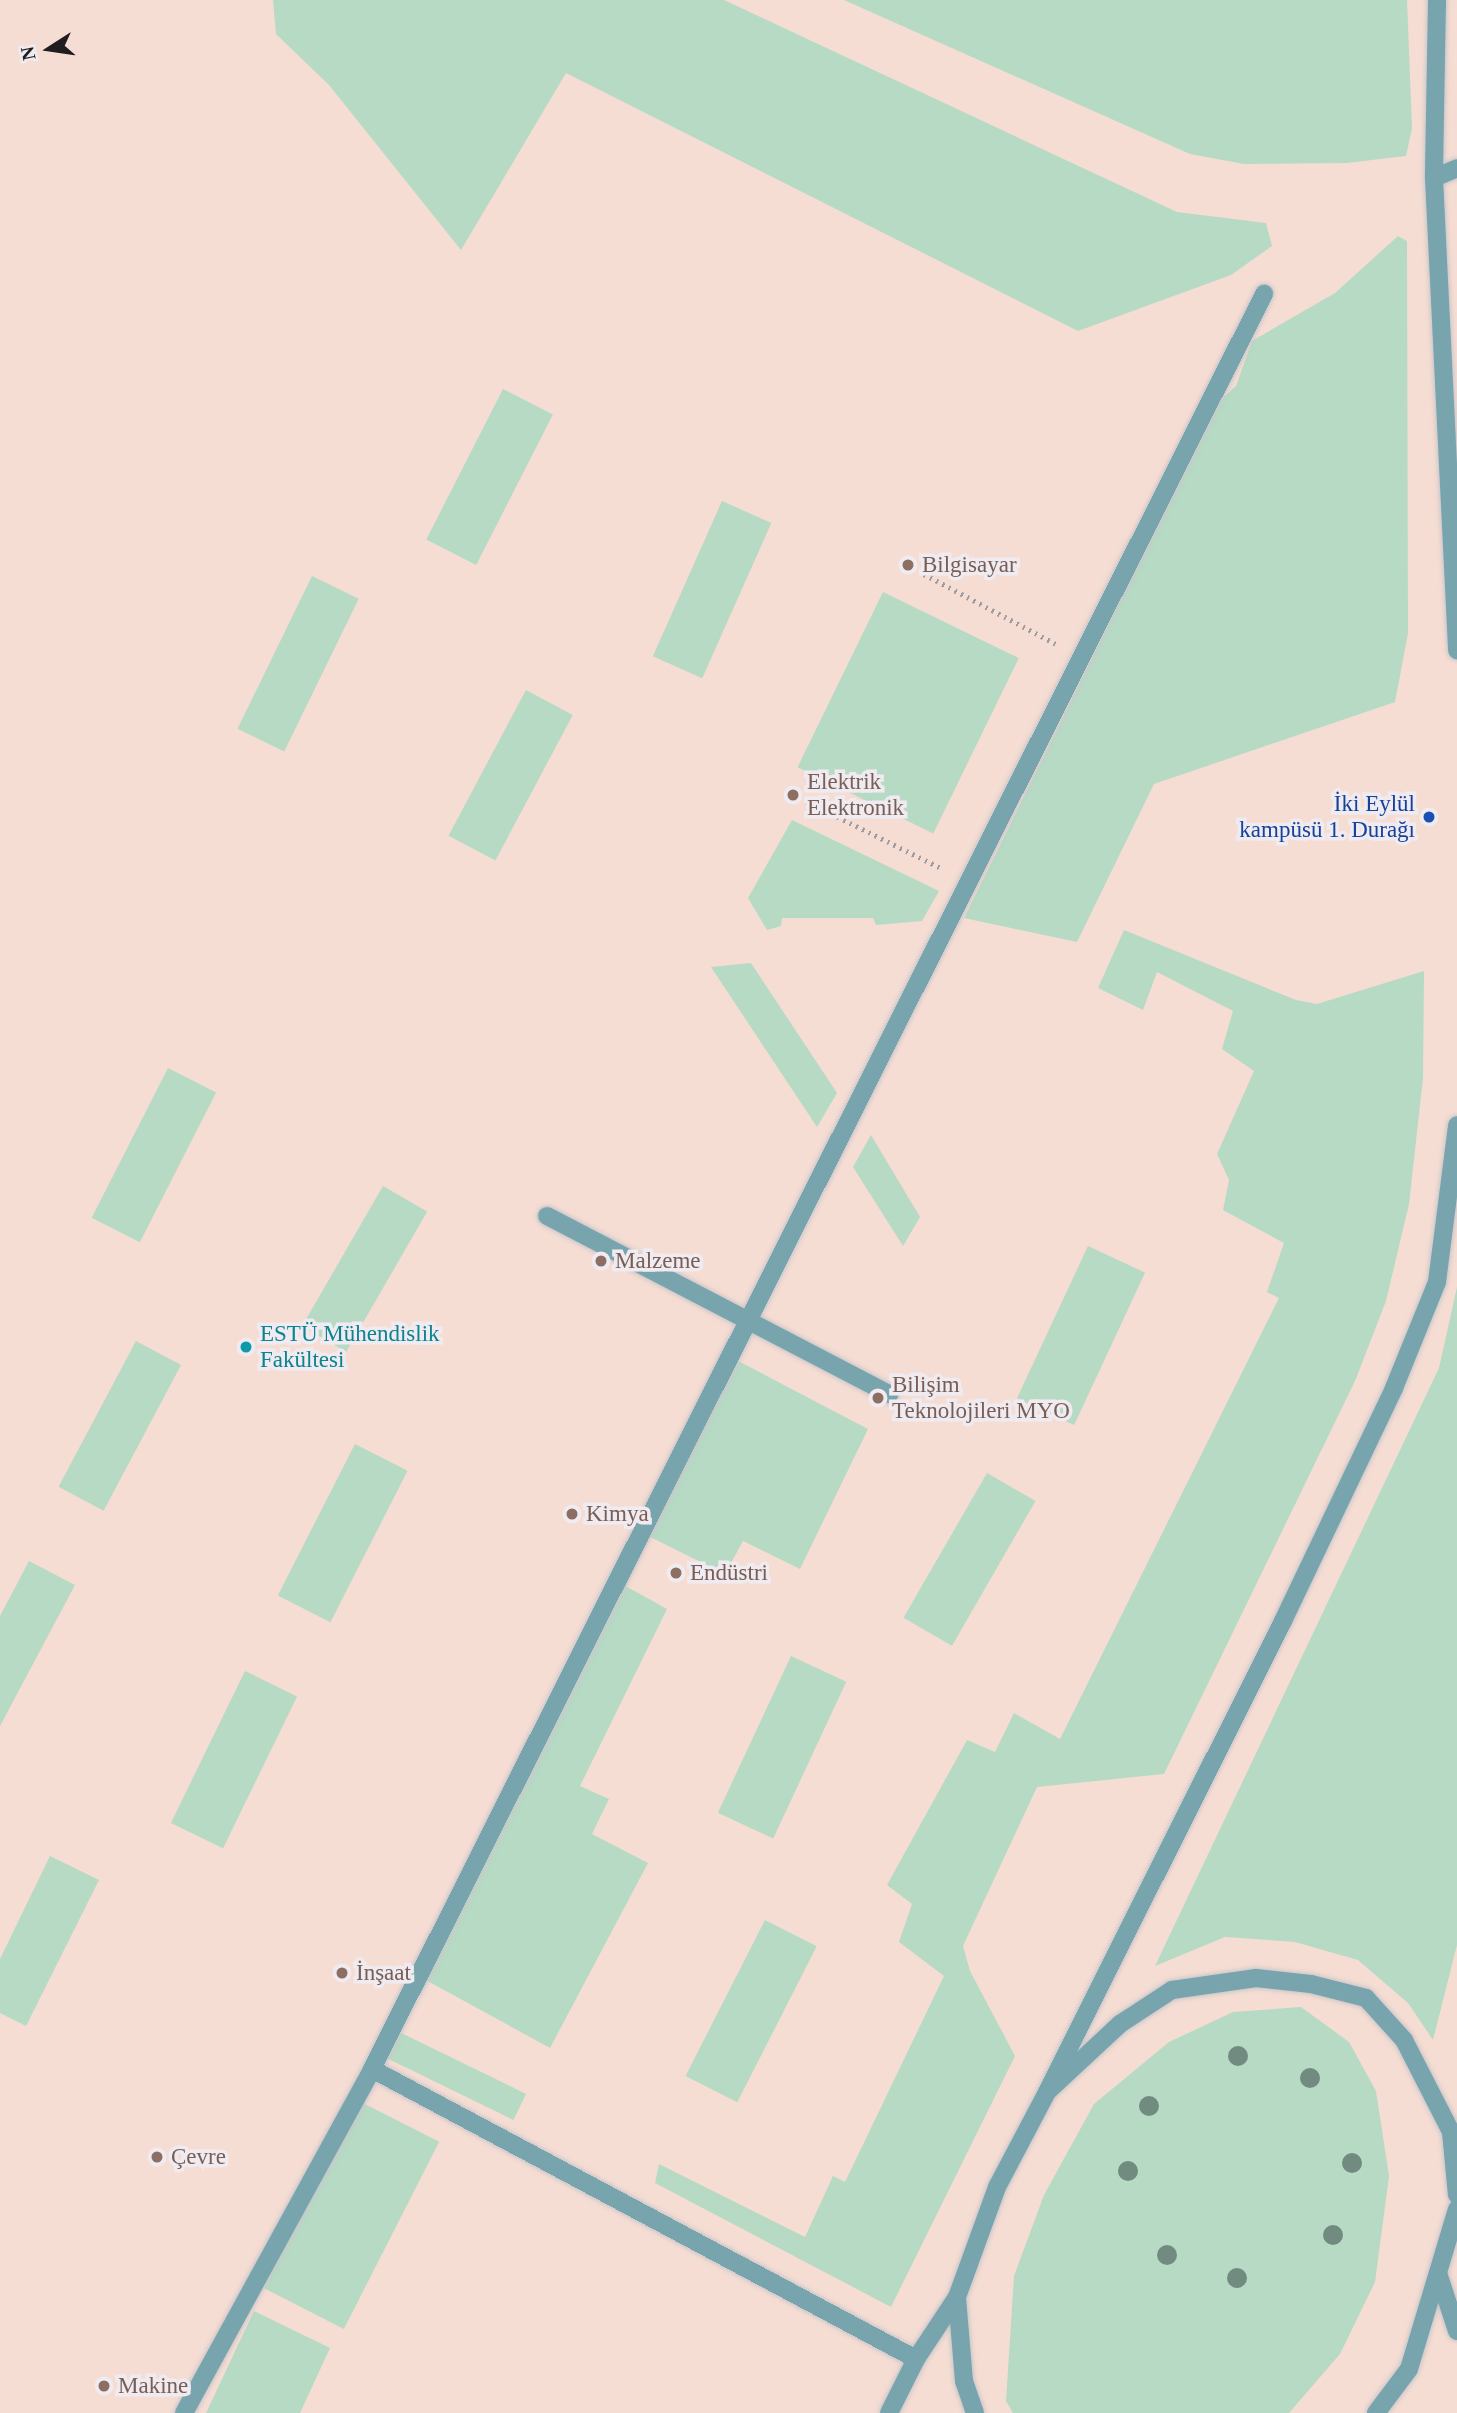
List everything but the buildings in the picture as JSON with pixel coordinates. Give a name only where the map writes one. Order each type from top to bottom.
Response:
[{"type":"street","points":[[1437,0],[1434,178],[1457,650]]},
{"type":"street","points":[[1434,178],[1457,168]]},
{"type":"street","points":[[184,2413],[372,2069],[1264,293]]},
{"type":"street","points":[[889,2413],[916,2359],[957,2297],[997,2187],[1047,2092],[1394,1388],[1437,1282],[1457,1125]]},
{"type":"street","points":[[547,1216],[889,1394]]},
{"type":"street","points":[[1047,2092],[1120,2024],[1172,1990],[1256,1978],[1311,1984],[1366,1998],[1404,2040],[1451,2132],[1457,2185]]},
{"type":"street","points":[[372,2069],[916,2359]]},
{"type":"street","points":[[1376,2413],[1409,2369],[1457,2209]]},
{"type":"street","points":[[1438,2273],[1457,2331]]},
{"type":"street","points":[[957,2297],[964,2381],[975,2413]]},
{"type":"path","points":[[924,574],[1082,658]]},
{"type":"path","points":[[806,801],[969,882]]},
{"type":"shaded area","points":[[0,0],[1457,0],[1457,2413],[0,2413]]},
{"type":"green space","points":[[273,0],[724,0],[1177,212],[1266,223],[1272,246],[1231,275],[1078,331],[566,73],[461,250],[329,85],[276,34]]},
{"type":"green space","points":[[844,0],[1407,0],[1412,128],[1406,156],[1346,163],[1244,164],[1190,154]]},
{"type":"green space","points":[[1398,236],[1407,241],[1408,633],[1395,702],[1154,784],[1077,942],[964,918],[1219,401],[1236,386],[1252,341],[1335,293]]},
{"type":"green space","points":[[503,389],[553,414],[476,565],[426,540]]},
{"type":"green space","points":[[722,501],[771,523],[702,678],[653,656]]},
{"type":"green space","points":[[312,576],[359,599],[284,752],[237,729]]},
{"type":"green space","points":[[883,592],[1019,658],[933,833],[798,767]]},
{"type":"green space","points":[[526,690],[573,715],[495,861],[449,836]]},
{"type":"green space","points":[[792,820],[939,891],[922,921],[876,925],[873,918],[782,918],[781,926],[767,930],[748,898]]},
{"type":"green space","points":[[1124,930],[1296,1000],[1317,1004],[1424,971],[1423,1078],[1409,1204],[1386,1301],[1355,1381],[1164,1774],[1037,1787],[963,1946],[970,1971],[1015,2056],[891,2307],[655,2183],[659,2164],[805,2237],[833,2176],[845,2182],[944,1976],[899,1942],[912,1904],[887,1885],[967,1740],[995,1752],[1014,1713],[1060,1739],[1279,1298],[1267,1292],[1284,1243],[1223,1210],[1229,1180],[1217,1154],[1254,1071],[1222,1049],[1233,1011],[1157,972],[1143,1010],[1098,988]]},
{"type":"green space","points":[[751,963],[837,1093],[817,1127],[711,967]]},
{"type":"green space","points":[[168,1068],[216,1093],[140,1242],[92,1218]]},
{"type":"green space","points":[[871,1135],[920,1217],[903,1246],[853,1167]]},
{"type":"green space","points":[[383,1186],[427,1212],[346,1352],[302,1326]]},
{"type":"green space","points":[[1088,1246],[1145,1273],[1074,1425],[1017,1398]]},
{"type":"green space","points":[[1457,1287],[1457,1945],[1433,2040],[1408,2003],[1358,1960],[1295,1942],[1225,1937],[1155,1966],[1439,1368]]},
{"type":"green space","points":[[136,1341],[181,1365],[104,1511],[59,1487]]},
{"type":"green space","points":[[723,1353],[868,1429],[800,1569],[743,1541],[725,1574],[640,1532]]},
{"type":"green space","points":[[355,1444],[408,1471],[330,1622],[278,1595]]},
{"type":"green space","points":[[987,1473],[1035,1501],[952,1646],[904,1618]]},
{"type":"green space","points":[[29,1561],[75,1585],[0,1726],[0,1616]]},
{"type":"green space","points":[[613,1579],[667,1609],[580,1786],[609,1799],[592,1834],[648,1863],[550,2048],[424,1979]]},
{"type":"green space","points":[[791,1656],[846,1682],[773,1839],[718,1813]]},
{"type":"green space","points":[[245,1671],[297,1696],[223,1848],[171,1823]]},
{"type":"green space","points":[[50,1856],[99,1880],[26,2026],[0,2013],[0,1959]]},
{"type":"green space","points":[[765,1920],[817,1946],[737,2102],[686,2076]]},
{"type":"green space","points":[[1301,2007],[1349,2042],[1376,2091],[1389,2176],[1375,2282],[1340,2354],[1289,2413],[1013,2413],[1006,2401],[1014,2276],[1044,2195],[1094,2104],[1169,2042],[1233,2012]]},
{"type":"green space","points":[[393,2029],[526,2094],[513,2120],[380,2055]]},
{"type":"green space","points":[[359,2101],[439,2142],[344,2329],[264,2288]]},
{"type":"green space","points":[[254,2311],[330,2348],[300,2413],[206,2413]]},
{"type":"place","name":"Bilgisayar","points":[[908,565]]},
{"type":"place","name":"Elektrik Elektronik","points":[[793,795]]},
{"type":"place","name":"İki Eylül kampüsü 1. Durağı","points":[[1429,817]]},
{"type":"place","name":"Malzeme","points":[[601,1261]]},
{"type":"place","name":"ESTÜ Mühendislik Fakültesi","points":[[246,1347]]},
{"type":"place","name":"Bilişim Teknolojileri MYO","points":[[878,1398]]},
{"type":"place","name":"Kimya","points":[[572,1514]]},
{"type":"place","name":"Endüstri","points":[[676,1573]]},
{"type":"place","name":"İnşaat","points":[[342,1973]]},
{"type":"place","name":"Çevre","points":[[157,2157]]},
{"type":"place","name":"Makine","points":[[104,2386]]}]
